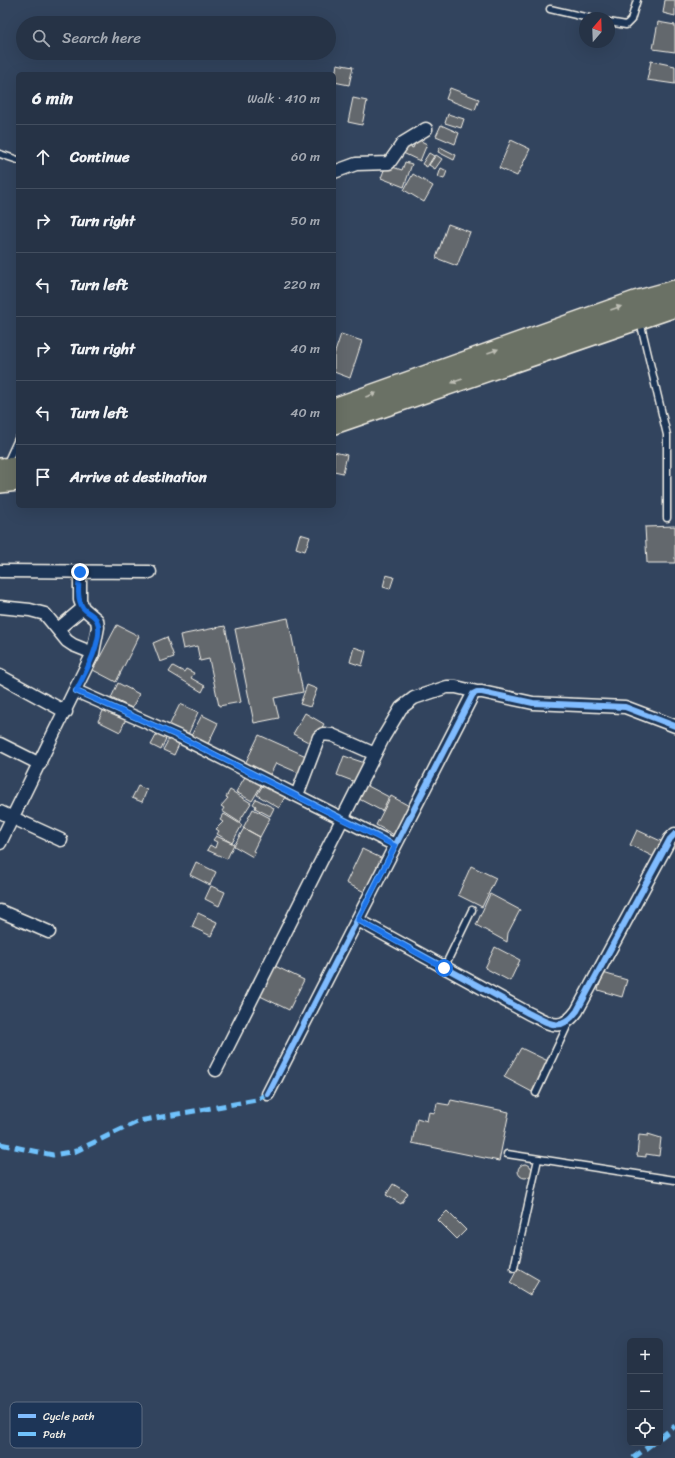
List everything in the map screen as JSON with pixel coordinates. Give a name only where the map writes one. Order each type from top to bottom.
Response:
[{"type":"main road","points":[[336,423],[561,336],[635,301],[675,290]]},
{"type":"main road","points":[[336,407],[561,336],[639,318],[675,307]]},
{"type":"main road","points":[[6,472],[16,480]]},
{"type":"street","points":[[336,171],[356,164],[389,163],[403,143],[426,129]]},
{"type":"street","points":[[0,571],[150,572]]},
{"type":"street","points":[[0,843],[66,712],[93,653],[98,627],[97,620],[84,608],[79,595],[80,572]]},
{"type":"street","points":[[0,607],[38,611],[48,617],[72,645],[93,653]]},
{"type":"street","points":[[58,629],[84,608]]},
{"type":"street","points":[[0,676],[66,712]]},
{"type":"street","points":[[216,1070],[374,754],[401,708],[407,701],[447,687],[456,687],[533,703],[625,707],[675,726]]},
{"type":"street","points":[[76,691],[180,737],[297,794],[395,846]]},
{"type":"street","points":[[268,1094],[358,920],[470,697],[477,692]]},
{"type":"street","points":[[297,794],[319,737],[323,734],[332,735],[374,754]]},
{"type":"street","points":[[0,744],[40,764]]},
{"type":"street","points":[[0,812],[61,840]]},
{"type":"street","points":[[358,920],[528,1013],[551,1024],[564,1024],[570,1021],[577,1011],[613,947],[670,839],[675,834]]},
{"type":"street","points":[[0,911],[49,932]]},
{"type":"lane","points":[[615,23],[626,25],[631,20],[637,0]]},
{"type":"lane","points":[[550,9],[579,16]]},
{"type":"lane","points":[[0,154],[16,159]]},
{"type":"lane","points":[[639,318],[667,435],[667,518]]},
{"type":"lane","points":[[6,472],[16,444]]},
{"type":"lane","points":[[444,968],[472,910]]},
{"type":"lane","points":[[536,1093],[570,1021]]},
{"type":"lane","points":[[506,1154],[675,1180]]},
{"type":"lane","points":[[514,1268],[538,1159]]},
{"type":"building","points":[[665,0],[675,0],[675,16],[663,13]]},
{"type":"building","points":[[658,22],[675,25],[675,52],[653,49]]},
{"type":"building","points":[[651,61],[675,66],[675,84],[647,80]]},
{"type":"building","points":[[337,64],[353,67],[349,85],[336,82]]},
{"type":"building","points":[[450,88],[479,99],[475,110],[446,99]]},
{"type":"building","points":[[353,98],[367,101],[362,125],[348,122]]},
{"type":"building","points":[[448,114],[464,119],[461,128],[445,123]]},
{"type":"building","points":[[441,125],[459,133],[455,144],[436,136]]},
{"type":"building","points":[[417,139],[427,144],[420,161],[403,153],[406,145],[413,148]]},
{"type":"building","points":[[511,140],[530,149],[517,176],[499,168]]},
{"type":"building","points":[[440,147],[456,155],[454,160],[438,152]]},
{"type":"building","points":[[429,153],[434,156],[427,167],[422,164]]},
{"type":"building","points":[[436,155],[442,159],[435,169],[429,165]]},
{"type":"building","points":[[405,162],[412,164],[404,187],[381,178],[386,165],[402,170]]},
{"type":"building","points":[[441,168],[447,171],[444,179],[438,177]]},
{"type":"building","points":[[413,174],[433,186],[424,202],[404,190]]},
{"type":"building","points":[[448,224],[470,232],[457,266],[436,258]]},
{"type":"building","points":[[341,334],[362,341],[350,378],[336,373],[336,349]]},
{"type":"building","points":[[336,452],[347,455],[343,473],[336,471]]},
{"type":"building","points":[[675,526],[675,563],[647,563],[645,527]]},
{"type":"building","points":[[300,534],[310,537],[305,551],[296,548]]},
{"type":"building","points":[[386,575],[394,577],[390,589],[383,587]]},
{"type":"building","points":[[288,618],[303,692],[274,698],[279,718],[254,723],[235,629]]},
{"type":"building","points":[[117,625],[139,636],[116,682],[93,670]]},
{"type":"building","points":[[225,626],[241,702],[219,706],[209,659],[200,661],[197,646],[183,649],[180,635]]},
{"type":"building","points":[[167,637],[174,657],[160,662],[153,643]]},
{"type":"building","points":[[354,647],[366,651],[362,666],[350,662]]},
{"type":"building","points":[[173,666],[184,672],[186,669],[194,673],[191,678],[205,686],[202,692],[169,672]]},
{"type":"building","points":[[118,683],[139,694],[132,708],[111,698]]},
{"type":"building","points":[[307,685],[317,689],[310,707],[300,704]]},
{"type":"building","points":[[180,704],[198,712],[187,737],[168,728]]},
{"type":"building","points":[[104,709],[126,719],[120,732],[98,721]]},
{"type":"building","points":[[305,713],[324,724],[312,744],[293,734]]},
{"type":"building","points":[[202,715],[218,723],[207,746],[190,738]]},
{"type":"building","points":[[158,732],[167,736],[161,750],[151,745]]},
{"type":"building","points":[[259,735],[306,756],[299,773],[276,763],[269,777],[244,766]]},
{"type":"building","points":[[170,737],[180,742],[174,755],[163,750]]},
{"type":"building","points":[[344,756],[365,763],[358,783],[337,775]]},
{"type":"building","points":[[246,775],[262,784],[252,801],[236,792]]},
{"type":"building","points":[[264,783],[286,795],[279,808],[257,795]]},
{"type":"building","points":[[366,785],[389,797],[382,811],[359,799]]},
{"type":"building","points":[[138,786],[147,790],[142,802],[132,798]]},
{"type":"building","points":[[230,790],[251,803],[239,822],[222,811],[224,808],[221,806],[228,798],[226,797]]},
{"type":"building","points":[[391,796],[411,807],[396,836],[376,825]]},
{"type":"building","points":[[256,799],[274,808],[270,816],[255,808],[256,806],[253,804]]},
{"type":"building","points":[[253,809],[270,818],[260,837],[243,828]]},
{"type":"building","points":[[224,814],[242,825],[232,843],[217,834],[219,831],[216,829],[223,822],[220,820]]},
{"type":"building","points":[[244,828],[260,837],[253,851],[255,852],[253,857],[234,846]]},
{"type":"building","points":[[637,830],[663,842],[656,858],[630,845]]},
{"type":"building","points":[[216,836],[234,844],[227,859],[207,850],[210,845],[215,848],[217,842],[213,840]]},
{"type":"building","points":[[362,849],[385,860],[369,894],[346,883]]},
{"type":"building","points":[[196,862],[216,872],[210,885],[190,875]]},
{"type":"building","points":[[471,866],[496,878],[482,907],[458,895]]},
{"type":"building","points":[[211,886],[225,892],[219,906],[205,899]]},
{"type":"building","points":[[490,894],[520,910],[508,933],[507,942],[476,925]]},
{"type":"building","points":[[198,913],[217,922],[211,936],[192,927]]},
{"type":"building","points":[[495,947],[520,960],[510,981],[485,968]]},
{"type":"building","points":[[275,966],[304,980],[289,1010],[260,996]]},
{"type":"building","points":[[603,973],[627,980],[622,997],[598,990]]},
{"type":"building","points":[[521,1048],[548,1061],[532,1092],[504,1077]]},
{"type":"building","points":[[451,1100],[509,1112],[499,1161],[412,1143],[417,1118],[427,1121],[429,1112],[435,1113],[437,1103],[449,1105]]},
{"type":"building","points":[[648,1134],[661,1138],[659,1156],[646,1154],[646,1157],[637,1156],[639,1135],[648,1136]]},
{"type":"building","points":[[525,1164],[530,1166],[532,1171],[530,1176],[525,1178],[520,1176],[518,1171],[520,1166]]},
{"type":"building","points":[[393,1184],[408,1193],[401,1204],[386,1195]]},
{"type":"building","points":[[447,1211],[466,1230],[457,1239],[438,1220]]},
{"type":"building","points":[[518,1268],[539,1280],[530,1295],[510,1283]]},
{"type":"marked path","points":[[0,1144],[53,1155],[76,1151],[139,1121],[256,1100],[268,1094]]},
{"type":"marked path","points":[[663,1436],[675,1426]]},
{"type":"marked path","points":[[633,1458],[649,1446]]},
{"type":"cycle path","points":[[76,691],[180,737],[395,845]]},
{"type":"cycle path","points":[[268,1094],[473,694],[482,692],[533,703],[625,707],[675,726]]},
{"type":"cycle path","points":[[358,920],[528,1013],[548,1023],[560,1024],[571,1018],[577,1011],[670,839],[675,834]]},
{"type":"route","points":[[80,572],[80,600],[84,608],[97,620],[98,634],[85,674],[76,691],[180,737],[240,768],[297,794],[395,846],[358,920],[444,968]]}]
